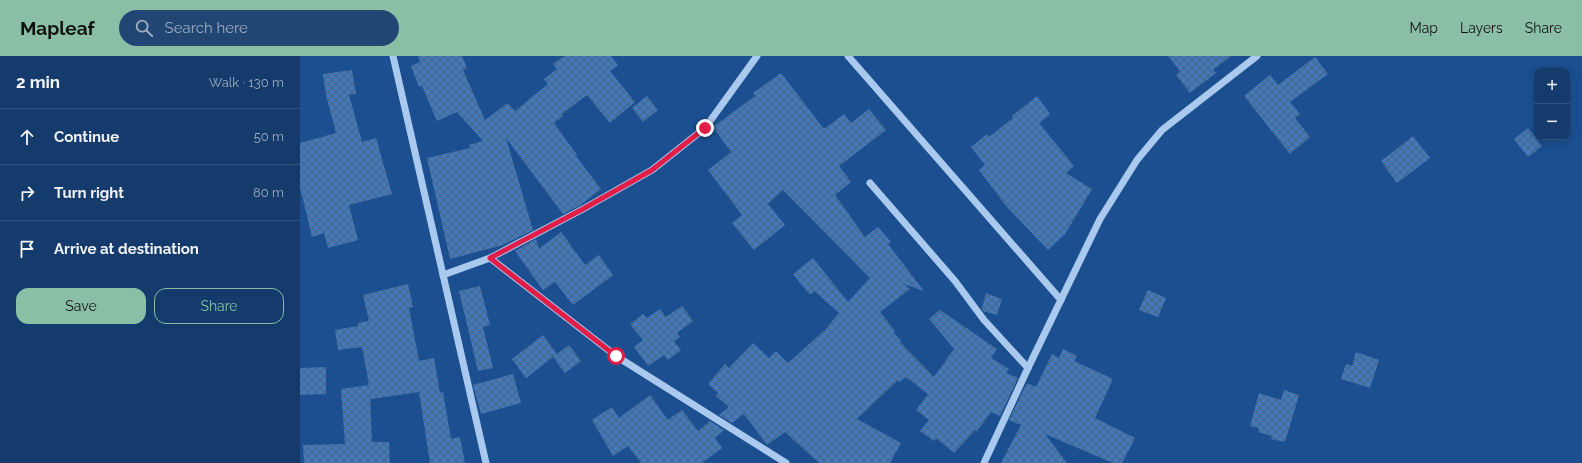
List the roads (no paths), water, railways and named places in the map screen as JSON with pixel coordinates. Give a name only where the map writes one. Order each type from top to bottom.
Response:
[{"type":"street","points":[[393,56],[486,463]]},
{"type":"street","points":[[443,275],[490,258],[583,209],[652,170],[705,128],[757,56]]},
{"type":"street","points":[[848,56],[1061,300]]},
{"type":"street","points":[[984,463],[1100,219],[1137,160],[1162,130],[1257,56]]},
{"type":"street","points":[[870,183],[955,281],[984,320],[1028,368]]},
{"type":"street","points":[[490,258],[616,356],[781,462]]}]
